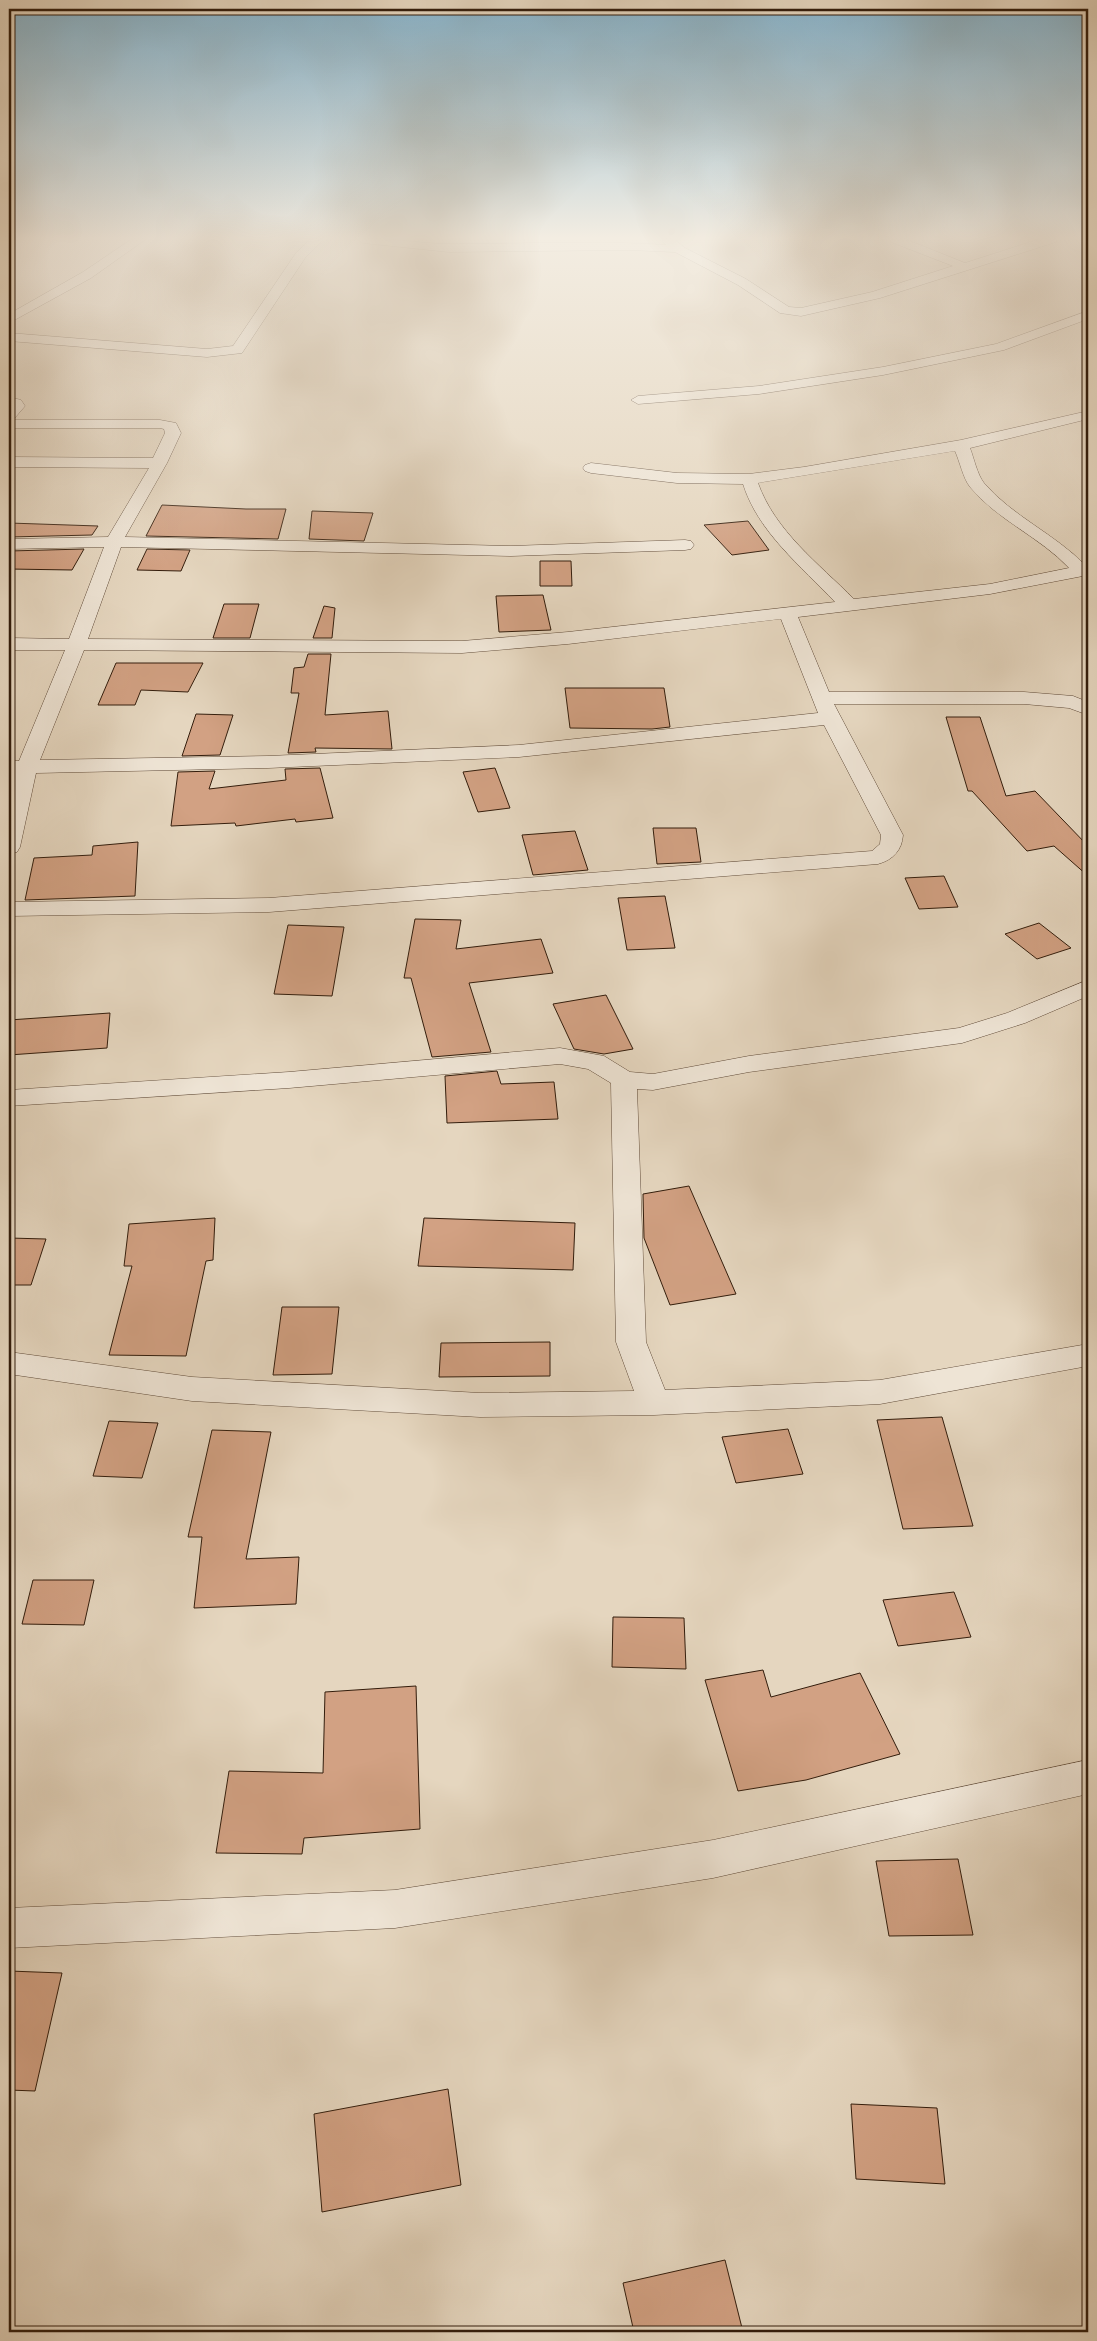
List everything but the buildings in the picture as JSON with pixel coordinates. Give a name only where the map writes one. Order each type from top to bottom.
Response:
[{"type":"street","points":[[140,348],[207,354],[237,350],[238,348]]},
{"type":"street","points":[[638,400],[759,390],[883,371],[993,348]]},
{"type":"street","points":[[9,401],[16,403],[18,406],[9,416]]},
{"type":"street","points":[[591,468],[677,478],[749,479],[804,472],[961,445],[1088,414]]},
{"type":"street","points":[[9,424],[150,424],[171,426],[173,433],[159,463],[114,542],[76,646],[18,767],[9,847]]},
{"type":"street","points":[[961,445],[976,484],[1013,516],[1085,571]]},
{"type":"street","points":[[9,462],[159,463]]},
{"type":"street","points":[[749,479],[754,494],[774,529],[850,605]]},
{"type":"street","points":[[9,544],[114,542],[511,551],[684,545]]},
{"type":"street","points":[[9,644],[76,646],[462,647],[568,638],[787,611],[990,589],[1085,571]]},
{"type":"street","points":[[9,909],[269,905],[878,857],[891,846],[892,835],[830,718],[787,611]]},
{"type":"street","points":[[822,698],[1024,698],[1073,702],[1088,709]]},
{"type":"street","points":[[18,767],[268,762],[519,751],[830,718]]},
{"type":"street","points":[[9,1098],[289,1080],[560,1056],[595,1062],[624,1080],[653,1082],[749,1064],[962,1035],[1016,1018],[1088,987]]},
{"type":"street","points":[[624,1080],[631,1342],[654,1403]]},
{"type":"street","points":[[9,1363],[192,1389],[480,1405],[654,1403],[880,1392],[1088,1355]]},
{"type":"street","points":[[9,1928],[395,1908],[713,1859],[1088,1777]]}]
